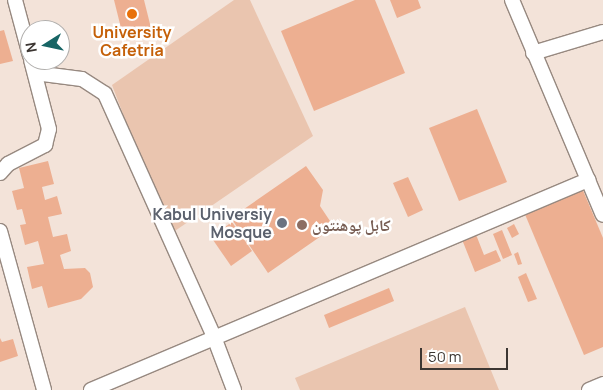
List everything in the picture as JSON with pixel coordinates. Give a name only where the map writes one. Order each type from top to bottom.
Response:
[{"type":"lane","points":[[15,0],[20,20]]},
{"type":"lane","points":[[512,0],[533,53],[602,210]]},
{"type":"lane","points":[[533,53],[603,32]]},
{"type":"lane","points":[[0,173],[8,164],[45,145],[49,128],[34,70]]},
{"type":"lane","points":[[45,70],[82,79],[105,94],[214,337],[234,390]]},
{"type":"lane","points":[[91,390],[588,180]]},
{"type":"lane","points":[[0,230],[44,390]]},
{"type":"lane","points":[[589,390],[603,384]]},
{"type":"shaded area","points":[[234,0],[250,0],[313,136],[169,235],[112,85]]},
{"type":"shaded area","points":[[465,307],[499,390],[300,390],[295,378]]},
{"type":"building","name":"University Cafetria","points":[[114,0],[144,0],[151,28],[123,36]]},
{"type":"building","points":[[355,0],[375,0],[405,73],[314,111],[281,31]]},
{"type":"building","points":[[390,0],[418,0],[421,8],[397,18]]},
{"type":"building","points":[[4,30],[13,61],[0,64],[0,31]]},
{"type":"building","points":[[477,109],[507,182],[459,201],[429,128]]},
{"type":"building","points":[[48,161],[54,184],[42,187],[45,200],[57,196],[62,214],[48,217],[53,237],[67,234],[71,251],[60,255],[64,269],[85,268],[90,273],[93,287],[81,299],[48,308],[42,286],[32,289],[27,267],[44,264],[38,241],[25,245],[20,225],[26,224],[22,209],[17,210],[12,191],[24,188],[19,168]]},
{"type":"building","name":"Kabul Universiy Mosque","points":[[306,166],[323,190],[320,206],[334,227],[268,273],[231,218]]},
{"type":"building","points":[[408,177],[423,210],[408,217],[393,183]]},
{"type":"building","points":[[582,188],[603,238],[603,347],[584,355],[524,212]]},
{"type":"building","points":[[232,222],[252,251],[231,266],[211,237]]},
{"type":"building","points":[[514,224],[519,234],[512,238],[507,228]]},
{"type":"building","points":[[502,230],[512,255],[503,259],[493,234]]},
{"type":"building","points":[[475,232],[484,255],[496,250],[501,261],[475,272],[461,237]]},
{"type":"building","points":[[518,252],[522,264],[518,265],[514,254]]},
{"type":"building","points":[[526,273],[537,299],[528,302],[518,277]]},
{"type":"building","points":[[389,288],[394,301],[329,328],[324,315]]},
{"type":"building","points":[[0,338],[2,342],[13,339],[18,356],[0,362]]},
{"type":"place","name":"University Cafetria","points":[[132,14]]},
{"type":"place","name":"Kabul Universiy Mosque","points":[[282,223]]},
{"type":"place","name":"کابل پوهنتون","points":[[302,225]]}]
